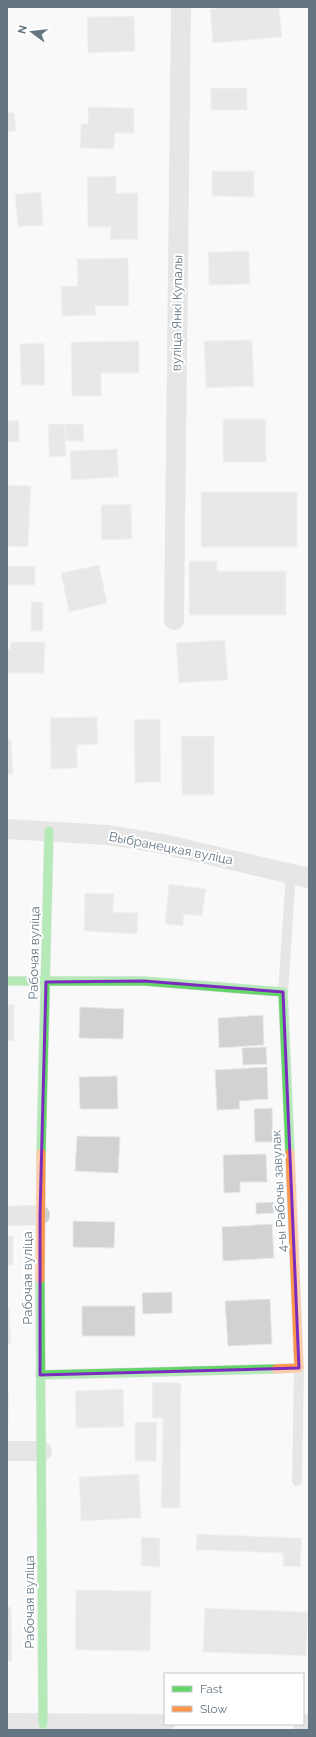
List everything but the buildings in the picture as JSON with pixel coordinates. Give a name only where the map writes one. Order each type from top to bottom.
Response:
[{"type":"street","name":"вуліца Янкі Купалы","points":[[174,620],[181,7]]},
{"type":"street","name":"Выбранецкая вуліца","points":[[7,829],[108,835],[163,844],[300,876]]},
{"type":"street","name":"Рабочая вуліца","points":[[42,1724],[40,1215],[49,831]]},
{"type":"street","points":[[7,981],[144,982],[283,992]]},
{"type":"street","name":"4-ы Рабочы завулак","points":[[283,992],[299,1368]]},
{"type":"street","points":[[7,1216],[40,1215]]},
{"type":"street","points":[[40,1375],[299,1368]]},
{"type":"street","points":[[7,1451],[42,1451]]},
{"type":"street","points":[[7,1723],[164,1724]]},
{"type":"lane","points":[[283,992],[300,876]]},
{"type":"lane","points":[[297,1481],[299,1368]]},
{"type":"highlighted area","points":[[144,981],[283,992],[299,1368],[40,1375],[40,1215],[46,982]]},
{"type":"traffic: fast","points":[[41,1153],[49,831]]},
{"type":"traffic: fast","points":[[7,981],[144,981],[283,992],[290,1153]]},
{"type":"traffic: fast","points":[[40,1279],[43,1724]]},
{"type":"traffic: fast","points":[[40,1375],[276,1369]]},
{"type":"traffic: slow","points":[[40,1279],[41,1153]]},
{"type":"traffic: slow","points":[[276,1369],[299,1368],[290,1153]]}]
